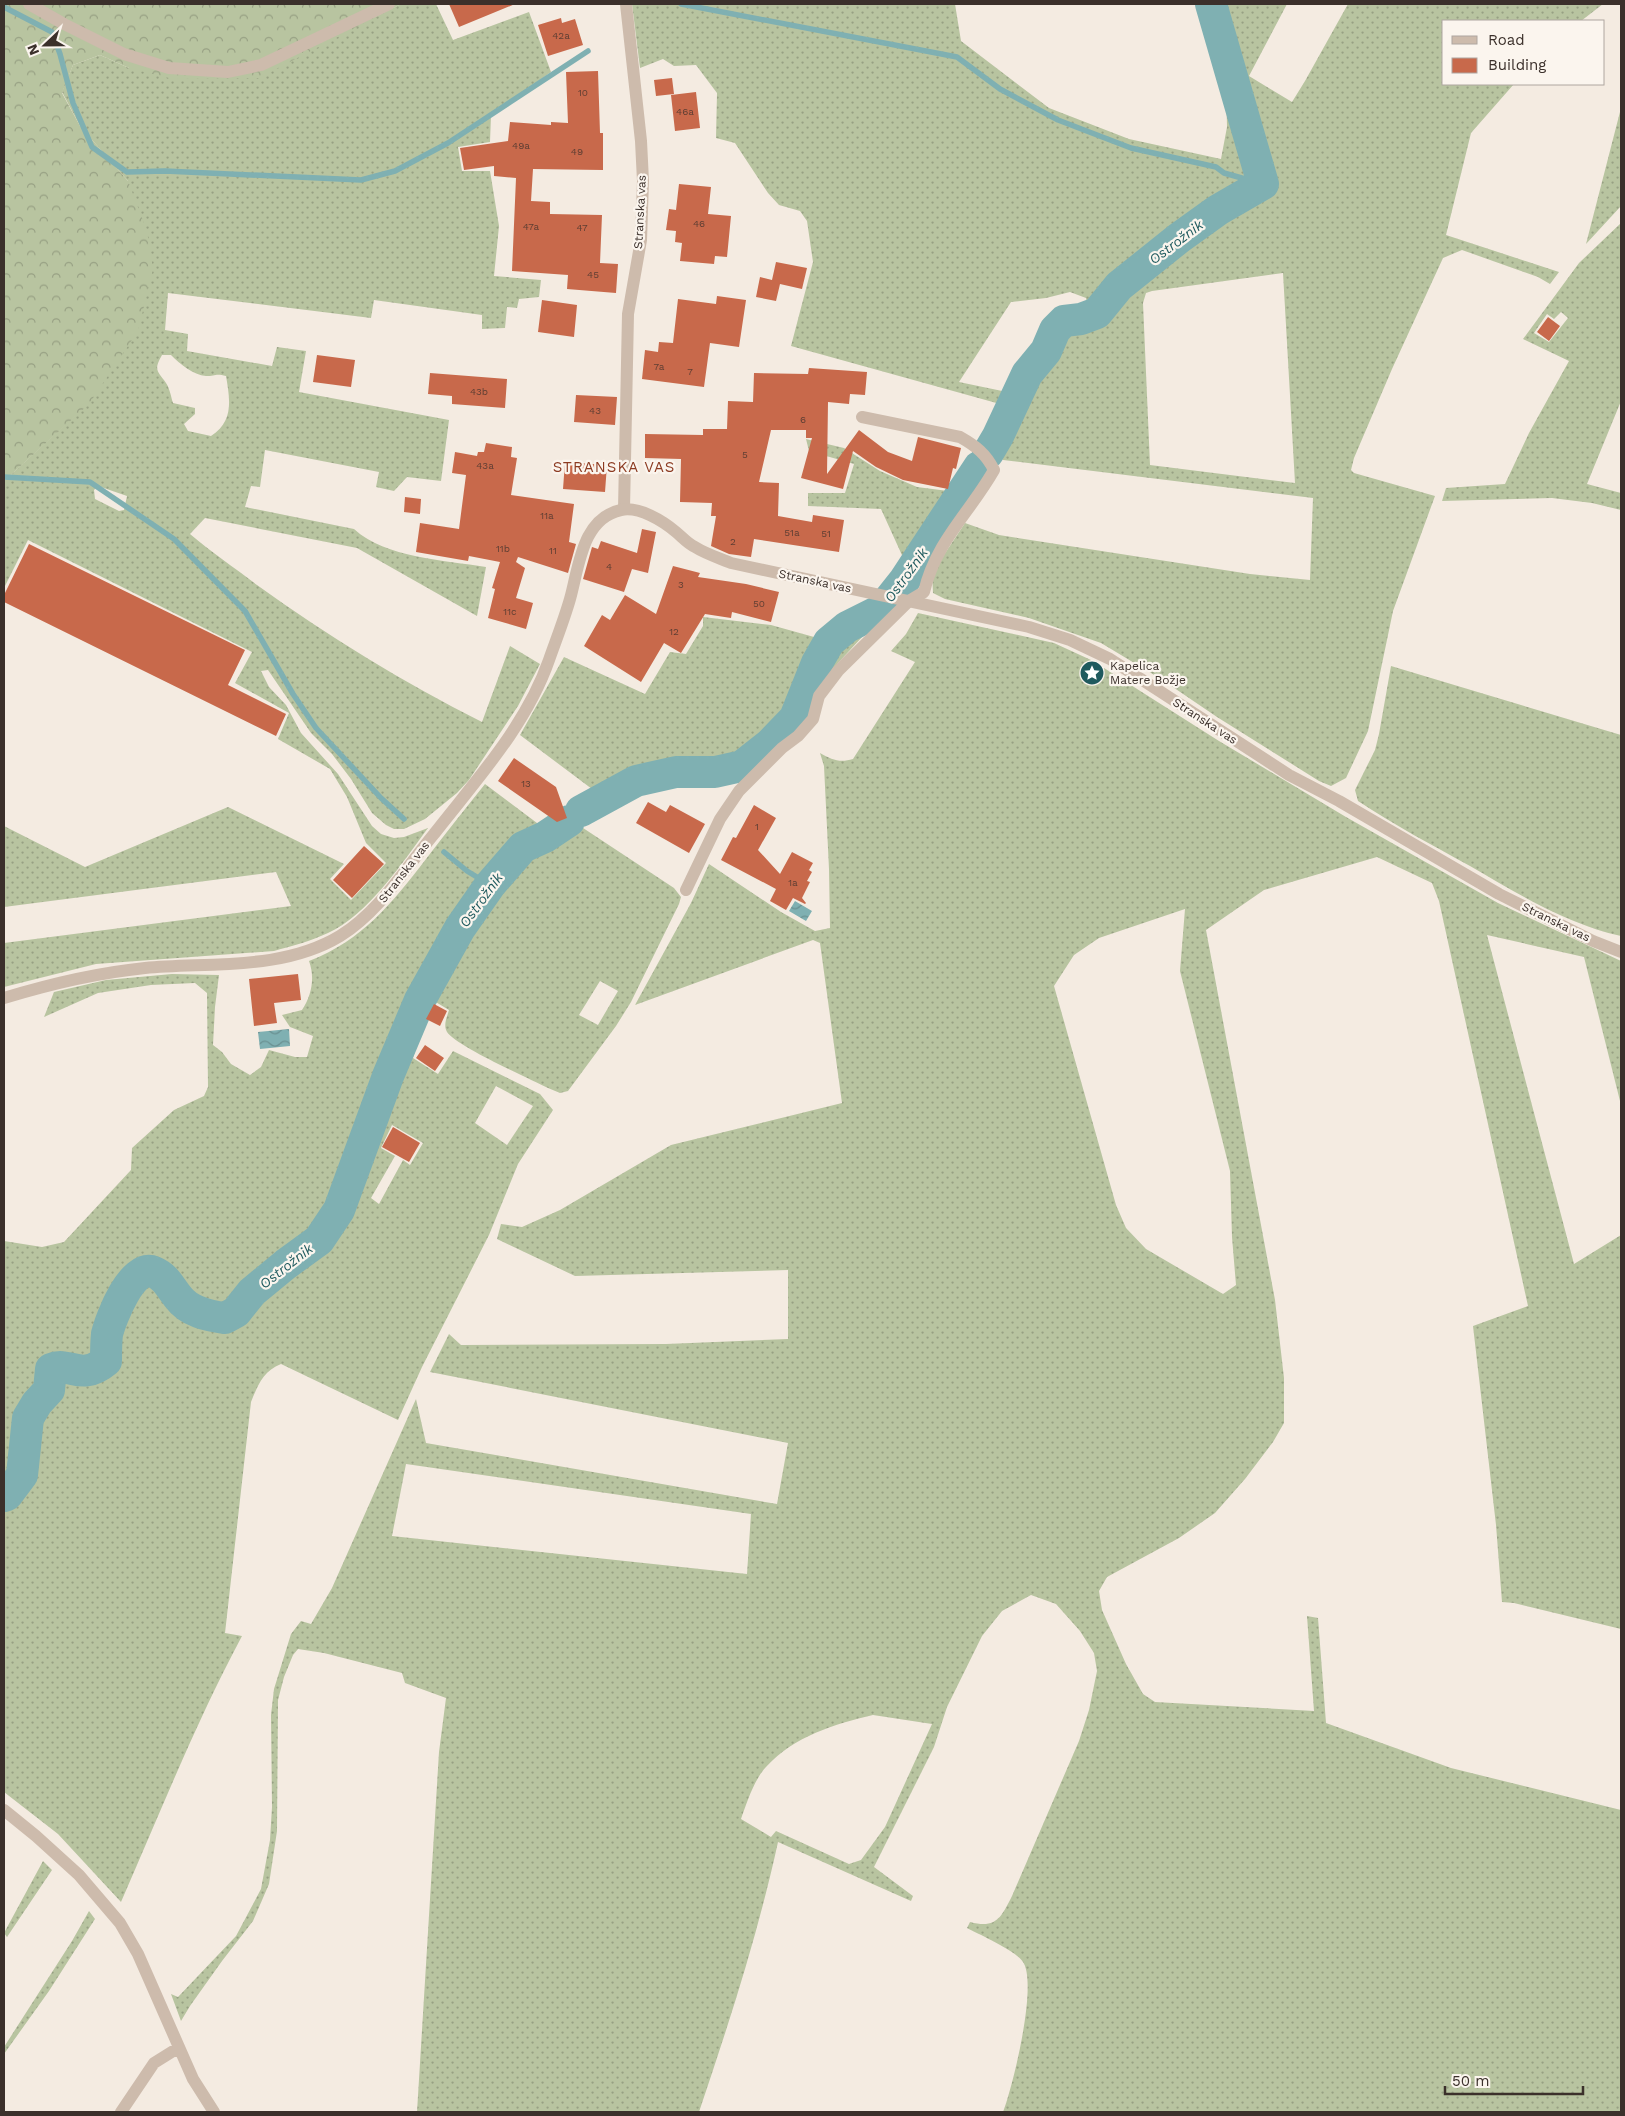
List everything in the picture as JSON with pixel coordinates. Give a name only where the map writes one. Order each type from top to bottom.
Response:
[{"type":"street","points":[[29,4],[124,54],[169,68],[228,72],[262,65],[389,4]]},
{"type":"street","name":"Stranska vas","points":[[624,509],[628,314],[641,240],[643,181],[641,141],[626,4]]},
{"type":"street","points":[[686,890],[720,819],[738,791],[814,719],[819,696],[838,671],[905,600],[924,592],[929,570],[947,536],[994,470],[988,458],[975,445],[960,437],[862,417]]},
{"type":"street","name":"Stranska vas","points":[[4,998],[58,982],[99,974],[146,968],[253,961],[306,952],[341,936],[377,906],[494,758],[542,679],[569,601],[583,548],[592,530],[605,515],[624,509],[645,513],[673,530],[693,547],[731,564],[882,594],[1029,627],[1070,640],[1110,659],[1289,775],[1339,801],[1499,894],[1593,941],[1621,952]]},
{"type":"street","points":[[4,1810],[36,1836],[79,1876],[120,1923],[138,1954],[178,2048],[194,2080],[214,2112]]},
{"type":"street","points":[[121,2112],[154,2063],[178,2048]]},
{"type":"green space","points":[[4,4],[401,4],[259,78],[173,79],[129,68],[100,55],[73,65],[62,93],[80,126],[128,181],[147,231],[153,269],[138,331],[89,404],[4,481]]},
{"type":"green space","points":[[401,4],[436,4],[453,40],[529,12],[551,72],[491,115],[490,142],[458,147],[462,171],[490,171],[499,226],[494,276],[541,280],[539,297],[519,299],[517,308],[507,307],[505,328],[482,329],[482,315],[374,300],[371,318],[168,293],[165,330],[188,334],[187,351],[272,366],[277,347],[306,351],[299,392],[449,420],[441,481],[407,477],[394,491],[376,487],[379,472],[265,450],[260,487],[251,486],[245,507],[354,529],[367,539],[399,552],[434,560],[486,567],[477,616],[357,548],[205,518],[190,534],[257,585],[311,622],[395,675],[482,722],[510,646],[540,664],[518,706],[469,780],[457,793],[425,819],[404,829],[394,829],[386,825],[372,813],[351,779],[332,754],[311,733],[268,670],[261,671],[269,687],[286,705],[301,733],[338,774],[372,826],[381,834],[394,838],[404,837],[428,828],[384,886],[371,901],[343,925],[322,936],[274,951],[96,964],[4,987],[4,943],[291,906],[276,872],[4,907],[4,826],[85,867],[228,807],[344,864],[330,879],[351,900],[386,863],[366,843],[347,797],[330,769],[278,739],[289,713],[235,683],[252,652],[28,540],[4,588],[4,481],[89,403],[128,181],[80,126],[62,92],[73,65],[100,55],[129,68],[371,19]],"holes":[[[162,355],[171,355],[196,374],[226,376],[229,409],[224,424],[211,436],[188,431],[184,424],[195,414],[195,408],[173,403],[167,385],[157,368]],[[98,486],[127,496],[124,510],[119,511],[95,499],[94,490]]]},
{"type":"green space","points":[[632,4],[955,4],[961,41],[1049,108],[1129,139],[1221,159],[1227,127],[1226,80],[1203,4],[1287,4],[1249,76],[1292,102],[1348,4],[1603,4],[1582,20],[1442,20],[1442,85],[1513,85],[1471,133],[1446,235],[1559,272],[1550,284],[1538,277],[1462,250],[1443,258],[1354,458],[1351,470],[1354,473],[1435,496],[1393,611],[1368,731],[1346,778],[1331,786],[1319,781],[1217,717],[1161,679],[1101,643],[1029,618],[945,599],[933,593],[932,573],[965,523],[999,535],[1250,574],[1310,580],[1313,498],[1003,460],[979,438],[1000,404],[791,346],[813,262],[807,221],[800,211],[779,205],[768,193],[735,143],[716,138],[717,93],[696,65],[674,66],[663,59],[640,68]],"holes":[[[1283,273],[1295,483],[1150,465],[1143,303],[1146,293]],[[1070,292],[1086,298],[1088,309],[1058,317],[1045,330],[1007,392],[959,382],[1011,302],[1046,298]]]},
{"type":"green space","points":[[1621,108],[1621,206],[1586,244]]},
{"type":"green space","points":[[1621,223],[1621,401],[1587,484],[1621,493],[1621,510],[1592,503],[1552,498],[1442,501],[1446,488],[1505,484],[1529,433],[1569,361],[1523,339],[1579,263]],"holes":[[[1561,312],[1568,318],[1549,342],[1534,333],[1547,314],[1554,319]]]},
{"type":"green space","points":[[806,439],[844,448],[880,471],[917,487],[948,491],[973,454],[984,469],[982,480],[928,559],[915,586],[906,593],[893,590],[906,564],[881,509],[808,506],[808,493],[845,493],[854,464],[809,451]]},
{"type":"green space","points":[[877,604],[889,608],[838,663],[801,727],[762,763],[746,773],[725,782],[675,782],[637,785],[616,796],[605,806],[593,809],[586,807],[596,792],[520,735],[564,657],[645,694],[670,652],[686,654],[703,626],[703,617],[771,625],[814,637],[829,628],[862,614]]},
{"type":"green space","points":[[918,613],[1054,643],[1091,660],[1084,674],[1094,681],[1104,668],[1219,741],[1346,817],[1498,903],[1621,961],[1621,1105],[1584,957],[1487,935],[1574,1264],[1621,1235],[1621,1629],[1514,1603],[1502,1602],[1496,1525],[1473,1326],[1528,1306],[1439,901],[1432,883],[1377,857],[1264,890],[1206,930],[1275,1300],[1284,1378],[1284,1423],[1273,1442],[1245,1479],[1215,1513],[1179,1538],[1107,1577],[1099,1591],[1102,1610],[1126,1664],[1143,1694],[1155,1702],[1314,1711],[1307,1616],[1318,1618],[1326,1723],[1451,1768],[1621,1810],[1621,2112],[1003,2112],[1018,2059],[1022,2036],[1028,1991],[1027,1974],[1019,1957],[997,1943],[967,1928],[970,1922],[979,1924],[992,1923],[1001,1916],[1008,1904],[1079,1741],[1089,1710],[1097,1671],[1094,1653],[1080,1631],[1056,1604],[1031,1595],[1002,1611],[982,1636],[947,1707],[934,1747],[874,1867],[913,1896],[911,1901],[778,1842],[752,1944],[699,2112],[417,2112],[439,1752],[446,1698],[405,1683],[402,1673],[324,1653],[298,1649],[293,1655],[284,1677],[278,1700],[277,1831],[269,1884],[253,1921],[222,1961],[181,2021],[171,1994],[178,1997],[236,1936],[261,1889],[270,1840],[272,1807],[271,1715],[274,1689],[291,1634],[301,1621],[311,1624],[332,1588],[416,1399],[426,1443],[777,1504],[788,1443],[430,1372],[449,1334],[461,1345],[666,1344],[788,1339],[788,1270],[575,1276],[497,1239],[501,1224],[522,1227],[560,1210],[671,1145],[842,1103],[820,943],[813,940],[635,1005],[691,903],[709,864],[781,912],[815,931],[830,928],[824,766],[820,753],[836,760],[853,759],[915,662],[891,651],[906,634]],"holes":[[[1185,909],[1180,971],[1230,1171],[1236,1285],[1223,1294],[1146,1249],[1126,1228],[1116,1205],[1054,986],[1074,955],[1099,938]],[[406,1464],[751,1514],[747,1574],[392,1536]],[[873,1715],[932,1724],[885,1827],[861,1860],[849,1864],[776,1831],[771,1837],[741,1819],[758,1778],[777,1756],[802,1739],[830,1727]]]},
{"type":"green space","points":[[1391,666],[1621,735],[1621,936],[1581,924],[1543,907],[1413,835],[1358,801],[1355,790],[1375,750]]},
{"type":"green space","points":[[485,784],[541,826],[566,841],[577,824],[674,888],[681,897],[679,904],[631,1002],[616,1026],[568,1091],[560,1093],[548,1088],[494,1062],[453,1038],[445,1027],[449,1010],[434,1001],[424,1022],[413,1058],[438,1074],[453,1051],[540,1094],[553,1110],[518,1164],[489,1235],[422,1367],[398,1420],[281,1364],[270,1370],[259,1384],[251,1402],[225,1633],[242,1636],[194,1734],[121,1902],[58,1834],[4,1792],[4,1241],[42,1247],[64,1242],[131,1170],[132,1148],[174,1110],[204,1096],[208,1087],[207,993],[195,983],[151,985],[98,993],[44,1017],[54,992],[106,980],[172,974],[219,975],[213,1045],[222,1052],[231,1064],[250,1075],[261,1067],[269,1050],[295,1057],[307,1057],[313,1036],[290,1027],[282,1015],[302,1010],[305,1004],[312,980],[309,961],[345,942],[375,919],[401,891]],"holes":[[[600,981],[618,991],[598,1025],[579,1015]],[[496,1086],[533,1106],[507,1145],[475,1123]],[[392,1125],[423,1143],[410,1165],[403,1160],[379,1204],[371,1198],[395,1156],[381,1148]]]},
{"type":"green space","points":[[43,1861],[52,1870],[7,1937],[4,1933]]},
{"type":"green space","points":[[89,1911],[95,1919],[49,1991],[4,2054],[4,2047]]},
{"type":"water","points":[[795,901],[812,911],[806,921],[789,911]]},
{"type":"water","points":[[289,1029],[290,1046],[260,1049],[258,1032]]},
{"type":"building","points":[[449,4],[515,4],[459,27]]},
{"type":"building","points":[[561,18],[562,23],[575,19],[583,45],[548,56],[538,25]]},
{"type":"building","points":[[598,71],[600,133],[603,133],[603,170],[533,169],[531,201],[550,202],[550,214],[602,215],[600,263],[618,264],[616,293],[567,289],[568,275],[512,271],[516,178],[494,176],[494,166],[464,170],[460,148],[508,141],[510,122],[551,125],[551,122],[568,123],[566,72]]},
{"type":"building","points":[[672,78],[674,94],[656,96],[654,80]]},
{"type":"building","points":[[696,92],[700,128],[675,131],[671,95]]},
{"type":"building","points":[[679,184],[711,187],[708,214],[731,216],[727,257],[715,256],[714,264],[680,261],[682,243],[675,242],[676,231],[666,230],[669,209],[676,210]]},
{"type":"building","points":[[776,262],[807,268],[802,289],[780,284],[776,301],[756,297],[760,277],[772,280]]},
{"type":"building","points":[[717,296],[746,300],[739,347],[710,343],[704,387],[642,379],[645,350],[658,352],[659,342],[673,343],[678,299],[716,304]]},
{"type":"building","points":[[542,300],[577,305],[574,337],[538,332]]},
{"type":"building","points":[[1548,317],[1560,326],[1549,341],[1537,332]]},
{"type":"building","points":[[317,355],[355,360],[351,387],[313,382]]},
{"type":"building","points":[[809,368],[867,372],[865,395],[850,394],[849,404],[828,402],[827,474],[859,430],[888,452],[912,461],[918,437],[961,448],[956,469],[953,468],[948,489],[903,480],[876,467],[853,451],[843,489],[801,478],[812,438],[806,438],[806,430],[771,430],[759,482],[779,483],[778,516],[812,522],[813,515],[844,520],[839,552],[754,539],[751,557],[729,554],[711,546],[716,516],[711,516],[712,503],[680,502],[681,459],[645,458],[645,434],[703,435],[703,429],[727,429],[728,401],[753,402],[754,373],[808,374]]},
{"type":"building","points":[[430,373],[507,379],[505,408],[452,404],[452,396],[428,394]]},
{"type":"building","points":[[576,395],[617,397],[615,425],[574,422]]},
{"type":"building","points":[[486,443],[512,447],[511,457],[517,458],[511,495],[574,504],[569,542],[576,544],[568,573],[518,557],[516,562],[525,568],[516,598],[533,603],[526,629],[488,618],[495,589],[492,588],[500,562],[469,556],[468,561],[416,552],[420,523],[459,529],[466,475],[452,473],[455,452],[477,456],[478,452],[484,452]]},
{"type":"building","points":[[565,462],[607,465],[605,492],[563,489]]},
{"type":"building","points":[[405,497],[421,499],[420,514],[404,512]]},
{"type":"building","points":[[642,529],[656,532],[648,573],[632,569],[624,592],[583,579],[592,547],[598,549],[601,541],[637,553]]},
{"type":"building","points":[[29,544],[245,650],[228,685],[286,714],[276,736],[4,602],[4,595]]},
{"type":"building","points":[[673,566],[700,573],[698,577],[746,584],[779,592],[771,622],[732,612],[731,618],[705,614],[681,653],[664,643],[641,682],[584,646],[602,615],[610,620],[625,595],[656,614]]},
{"type":"building","points":[[514,758],[556,787],[567,818],[557,822],[498,781]]},
{"type":"building","points":[[648,802],[666,812],[670,805],[705,824],[689,853],[636,823]]},
{"type":"building","points":[[754,805],[776,818],[758,850],[780,874],[792,852],[813,863],[809,870],[812,872],[807,881],[810,882],[802,898],[805,904],[793,898],[786,910],[770,901],[776,889],[721,860],[733,837],[736,838]]},
{"type":"building","points":[[364,846],[384,864],[352,898],[333,880]]},
{"type":"building","points":[[298,974],[301,1000],[274,1003],[277,1023],[254,1026],[249,979]]},
{"type":"building","points":[[434,1004],[447,1011],[440,1026],[426,1019]]},
{"type":"building","points":[[425,1045],[444,1058],[435,1071],[416,1058]]},
{"type":"building","points":[[393,1127],[420,1143],[409,1162],[382,1147]]},
{"type":"waterway","points":[[681,4],[957,57],[1000,89],[1058,120],[1131,148],[1216,167],[1224,173],[1263,184]]},
{"type":"waterway","name":"Ostrožnik","points":[[988,453],[1027,374],[1046,351],[1055,330],[1064,321],[1081,319],[1097,313],[1119,286],[1179,238],[1218,210],[1263,184],[1211,4]]},
{"type":"waterway","points":[[4,7],[52,32],[73,103],[92,147],[127,172],[165,171],[361,180],[395,171],[448,143],[588,51]]},
{"type":"waterway","name":"Ostrožnik","points":[[581,811],[636,781],[676,772],[715,772],[742,766],[770,744],[795,718],[817,663],[829,642],[847,627],[881,610],[904,581],[979,467]]},
{"type":"waterway","points":[[4,477],[90,482],[174,539],[245,611],[293,694],[316,728],[381,798],[404,819]]},
{"type":"waterway","name":"Ostrožnik","points":[[4,1496],[7,1495],[22,1475],[28,1418],[37,1403],[49,1390],[51,1369],[64,1367],[83,1371],[90,1370],[106,1361],[107,1334],[113,1316],[124,1294],[138,1276],[146,1271],[154,1272],[165,1279],[182,1302],[193,1310],[225,1318],[236,1312],[252,1292],[319,1240],[339,1210],[388,1076],[420,1000],[460,928],[490,885],[523,847],[545,837],[569,821]]},
{"type":"waterway","points":[[444,852],[467,871],[490,885]]},
{"type":"place","name":"Kapelica Matere Božje","points":[[1092,673]]},
{"type":"district","name":"STRANSKA VAS","points":[[614,467]]}]
